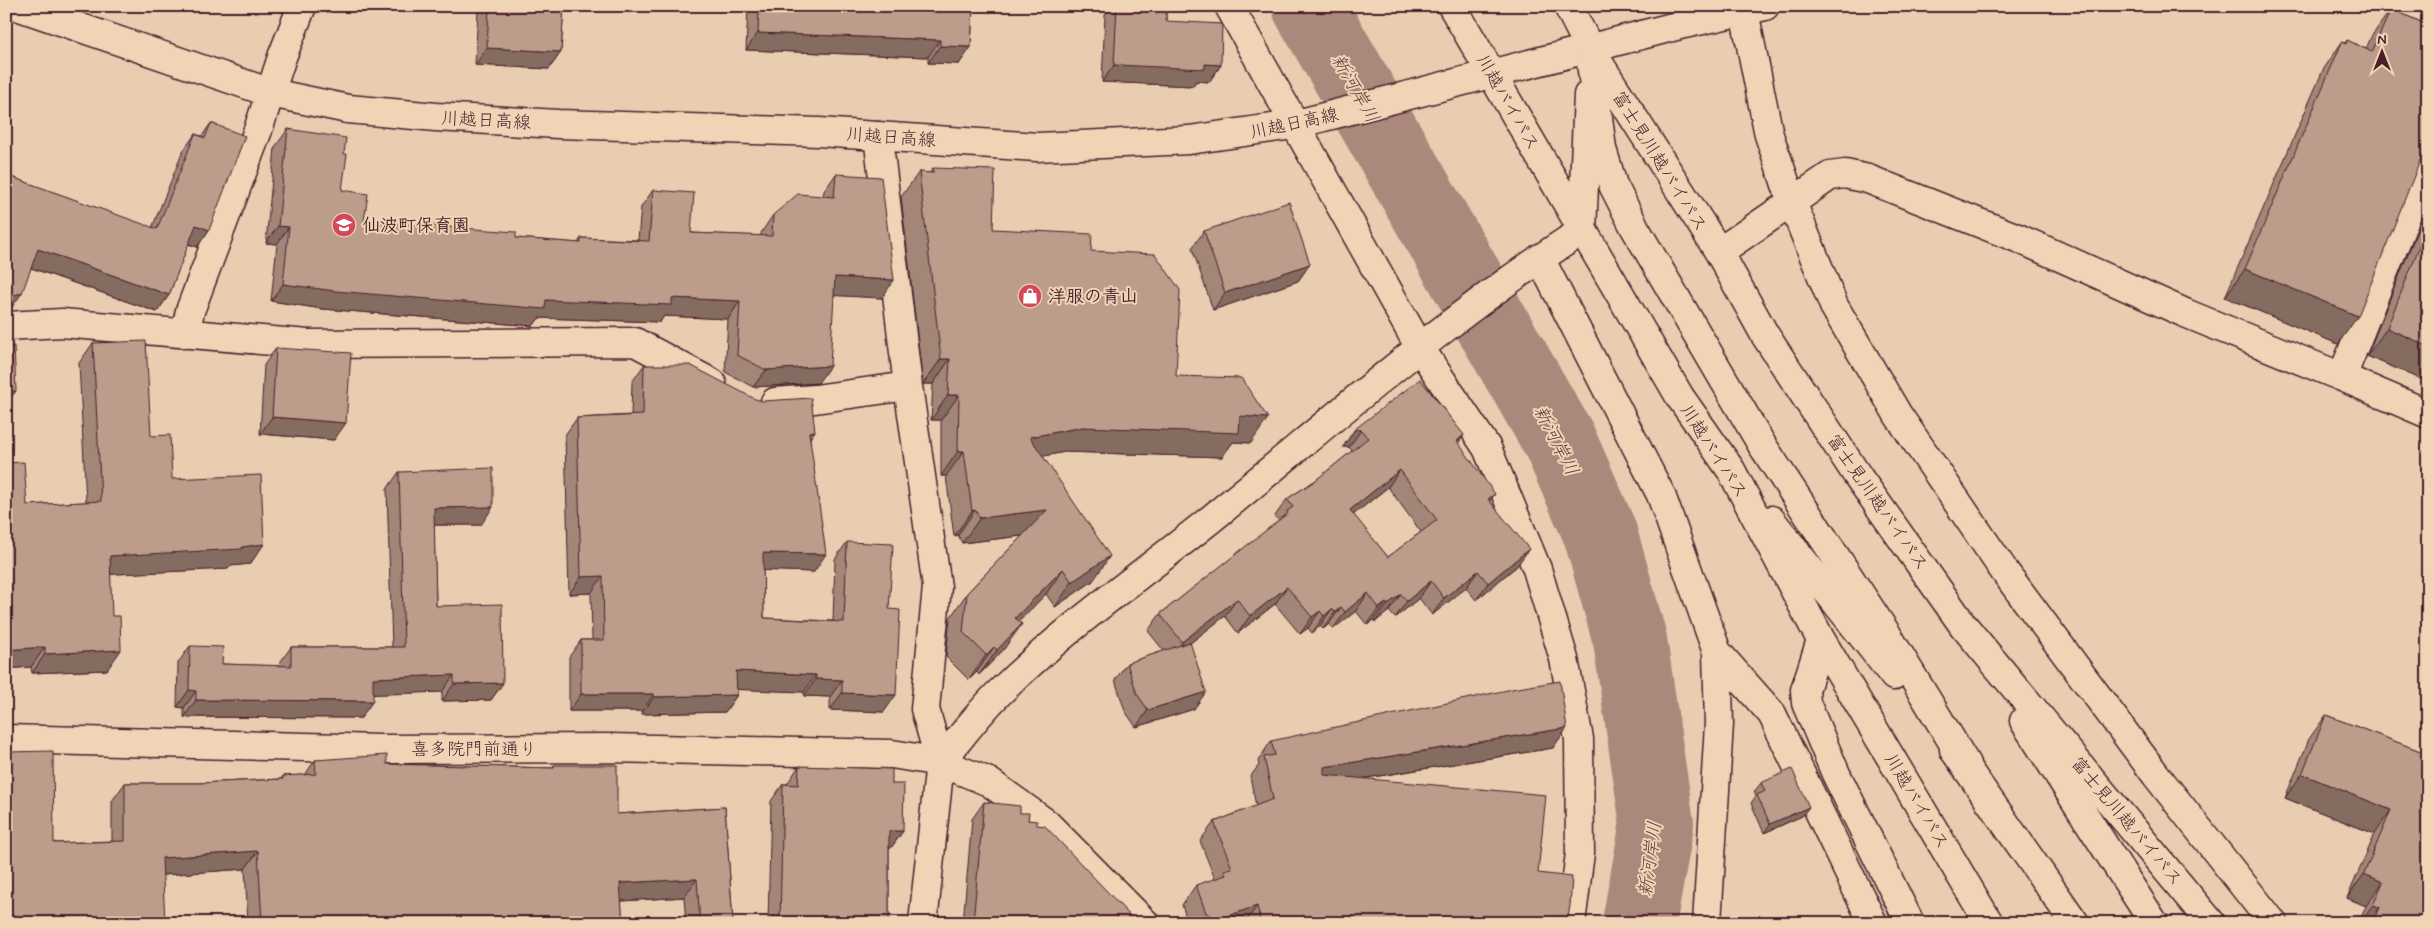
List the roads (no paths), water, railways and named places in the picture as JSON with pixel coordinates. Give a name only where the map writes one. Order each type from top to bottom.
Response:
[{"type":"main road","name":"川越日高線","points":[[17,6],[271,93],[348,109],[436,117],[878,136],[1037,147],[1189,140],[1320,120],[1418,91],[1755,8]]},
{"type":"main road","points":[[185,334],[190,311],[302,6]]},
{"type":"main road","points":[[1229,6],[1278,92],[1293,125],[1420,348],[1487,448],[1537,568],[1564,659],[1579,739],[1580,853],[1571,923]]},
{"type":"main road","name":"川越バイパス","points":[[1452,6],[1680,397],[1731,470],[1820,640],[1989,923]]},
{"type":"main road","points":[[1568,6],[1590,49],[1602,149],[1613,185],[1635,228],[1762,445],[1888,636],[1966,764],[2075,923]]},
{"type":"main road","points":[[1755,8],[1769,135],[1792,202],[1834,306],[1898,416],[2011,580],[2156,775],[2273,923]]},
{"type":"main road","points":[[940,762],[999,692],[1065,634],[1221,511],[1420,348],[1531,264],[1582,231],[1590,49]]},
{"type":"main road","name":"富士見川越バイパス","points":[[1590,49],[1719,252],[1765,335],[1857,475],[1963,625],[2211,923]]},
{"type":"main road","points":[[878,136],[908,386],[937,588],[926,709],[940,762],[923,923]]},
{"type":"main road","points":[[2342,377],[2428,161]]},
{"type":"main road","points":[[1719,252],[1830,176],[1845,174],[1868,178],[2020,240],[2185,313],[2428,414]]},
{"type":"main road","points":[[1531,264],[1661,495],[1717,652],[1719,724],[1707,923]]},
{"type":"main road","points":[[6,326],[62,323],[308,344],[635,342],[742,399],[815,399],[908,386]]},
{"type":"main road","points":[[1731,470],[1912,700],[1966,764]]},
{"type":"main road","points":[[1963,625],[2154,923]]},
{"type":"main road","points":[[1820,640],[1805,690],[1806,703],[1836,774],[1907,916]]},
{"type":"main road","points":[[1717,652],[1772,714],[1873,923]]},
{"type":"main road","name":"喜多院門前通り","points":[[6,739],[371,749],[762,750],[892,754],[940,762],[989,782],[1046,823],[1145,923]]},
{"type":"waterway","name":"新河岸川","points":[[1309,6],[1559,440],[1600,533],[1630,640],[1657,824],[1639,923]]},
{"type":"place","name":"仙波町保育園","points":[[344,225]]},
{"type":"place","name":"洋服の青山","points":[[1030,296]]}]
